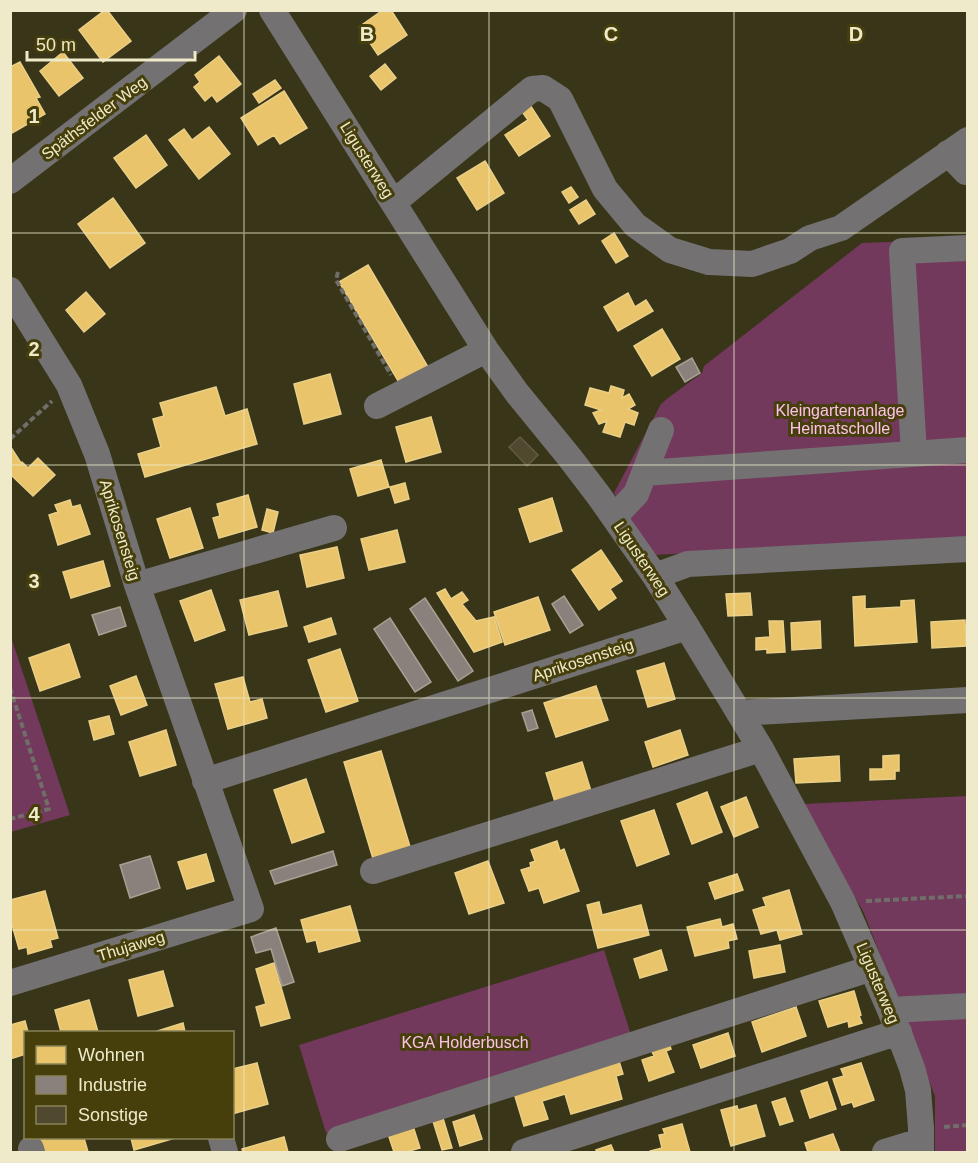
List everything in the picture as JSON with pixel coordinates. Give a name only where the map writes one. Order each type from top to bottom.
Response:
[{"type":"street","name":"Späthsfelder Weg","points":[[10,181],[234,10]]},
{"type":"street","name":"Ligusterweg","points":[[272,10],[486,350],[517,393],[570,458],[655,576],[761,749],[843,902],[894,1021],[918,1090],[921,1147]]},
{"type":"street","points":[[394,202],[532,89],[543,88],[560,99],[605,189],[635,225],[670,249],[709,262],[752,264],[789,251],[810,238],[841,228],[958,146],[966,172],[968,172]]},
{"type":"street","points":[[914,453],[902,251],[968,248]]},
{"type":"street","name":"Aprikosensteig","points":[[10,290],[69,385],[97,454],[137,585],[250,909]]},
{"type":"street","points":[[377,406],[486,350]]},
{"type":"street","points":[[614,517],[636,494],[661,430]]},
{"type":"street","points":[[644,473],[968,450]]},
{"type":"street","points":[[137,585],[334,528]]},
{"type":"street","points":[[655,576],[688,564],[968,549]]},
{"type":"street","name":"Aprikosensteig","points":[[205,781],[687,627]]},
{"type":"street","points":[[739,713],[968,700]]},
{"type":"street","points":[[373,871],[761,749]]},
{"type":"street","name":"Thujaweg","points":[[10,984],[250,909]]},
{"type":"street","points":[[339,1139],[872,968]]},
{"type":"street","points":[[524,1152],[894,1021],[968,1006]]},
{"type":"street","points":[[885,1152],[921,1147]]},
{"type":"path","points":[[338,272],[336,280],[402,394]]},
{"type":"path","points":[[10,439],[69,385]]},
{"type":"path","points":[[10,687],[49,809],[10,819]]},
{"type":"path","points":[[843,902],[968,896]]},
{"type":"green space","name":"Kleingartenanlage Heimatscholle","points":[[967,239],[967,539],[652,555],[614,493],[661,404],[702,373],[704,366],[862,243]]},
{"type":"green space","points":[[11,637],[70,815],[10,832]]},
{"type":"green space","points":[[967,796],[967,1152],[935,1152],[935,1096],[864,913],[803,804]]},
{"type":"green space","name":"KGA Holderbusch","points":[[604,950],[632,1038],[326,1133],[299,1045]]},
{"type":"building: Wohnen","points":[[105,10],[131,41],[103,62],[79,30]]},
{"type":"building: Wohnen","points":[[383,10],[391,10],[407,35],[378,55],[359,27]]},
{"type":"building: Wohnen","points":[[63,52],[83,78],[59,96],[40,71]]},
{"type":"building: Wohnen","points":[[219,56],[241,84],[217,102],[212,95],[205,101],[194,87],[200,82],[195,75]]},
{"type":"building: Wohnen","points":[[20,62],[40,97],[36,98],[45,114],[12,133],[10,131],[10,67]]},
{"type":"building: Wohnen","points":[[385,64],[396,78],[381,90],[370,76]]},
{"type":"building: Wohnen","points":[[275,80],[281,88],[259,103],[253,94]]},
{"type":"building: Wohnen","points":[[284,91],[307,128],[280,144],[274,135],[258,145],[241,118]]},
{"type":"building: Wohnen","points":[[530,105],[550,136],[519,156],[505,135],[528,120],[521,110]]},
{"type":"building: Wohnen","points":[[209,127],[230,154],[199,179],[169,140],[184,129],[192,140]]},
{"type":"building: Wohnen","points":[[146,135],[167,165],[136,188],[114,158]]},
{"type":"building: Wohnen","points":[[485,161],[504,193],[477,210],[457,178]]},
{"type":"building: Wohnen","points":[[571,187],[578,197],[569,203],[562,192]]},
{"type":"building: Wohnen","points":[[113,198],[145,243],[110,268],[78,224]]},
{"type":"building: Wohnen","points":[[586,200],[595,214],[579,224],[570,210]]},
{"type":"building: Wohnen","points":[[614,233],[628,256],[616,263],[602,241]]},
{"type":"building: Wohnen","points":[[368,265],[428,367],[400,384],[339,282]]},
{"type":"building: Wohnen","points":[[86,292],[105,314],[84,332],[66,310]]},
{"type":"building: Wohnen","points":[[628,293],[635,307],[646,300],[653,311],[618,331],[604,307]]},
{"type":"building: Wohnen","points":[[662,329],[680,359],[652,376],[634,346]]},
{"type":"building: Wohnen","points":[[330,374],[341,414],[304,424],[294,384]]},
{"type":"building: Wohnen","points":[[611,386],[624,390],[622,398],[629,394],[635,405],[628,409],[638,413],[634,425],[625,422],[620,437],[603,432],[607,421],[599,424],[593,413],[601,410],[585,405],[590,388],[609,393]]},
{"type":"building: Wohnen","points":[[216,387],[225,416],[247,409],[257,444],[145,477],[138,454],[161,447],[153,419],[164,416],[160,403]]},
{"type":"building: Wohnen","points":[[431,417],[441,452],[406,462],[396,427]]},
{"type":"building: Wohnen","points":[[12,449],[21,463],[28,468],[38,458],[55,475],[33,496],[10,474],[10,450]]},
{"type":"building: Wohnen","points":[[381,460],[389,487],[358,496],[350,469]]},
{"type":"building: Wohnen","points":[[405,483],[409,499],[395,503],[390,487]]},
{"type":"building: Wohnen","points":[[248,495],[257,527],[219,538],[213,518],[220,516],[217,504]]},
{"type":"building: Wohnen","points":[[552,498],[562,531],[530,542],[519,509]]},
{"type":"building: Wohnen","points":[[70,500],[72,507],[80,505],[90,534],[58,545],[49,515],[58,512],[55,505]]},
{"type":"building: Wohnen","points":[[190,508],[203,548],[170,558],[157,519]]},
{"type":"building: Wohnen","points":[[267,509],[278,512],[273,533],[262,530]]},
{"type":"building: Wohnen","points":[[397,530],[405,562],[369,570],[361,539]]},
{"type":"building: Wohnen","points":[[337,547],[344,578],[307,587],[300,555]]},
{"type":"building: Wohnen","points":[[601,550],[622,581],[610,589],[616,598],[599,610],[572,570]]},
{"type":"building: Wohnen","points":[[103,561],[110,586],[71,598],[63,572]]},
{"type":"building: Wohnen","points":[[445,589],[451,599],[462,592],[468,600],[462,604],[476,621],[494,617],[502,642],[474,652],[437,593]]},
{"type":"building: Wohnen","points":[[211,590],[225,630],[195,641],[180,601]]},
{"type":"building: Wohnen","points":[[278,591],[287,626],[249,635],[240,600]]},
{"type":"building: Wohnen","points":[[750,593],[752,615],[728,616],[726,594]]},
{"type":"building: Wohnen","points":[[865,596],[865,609],[901,607],[901,601],[914,600],[917,642],[855,646],[853,597]]},
{"type":"building: Wohnen","points":[[538,597],[550,630],[505,645],[494,612]]},
{"type":"building: Wohnen","points":[[331,618],[336,634],[309,642],[304,627]]},
{"type":"building: Wohnen","points":[[965,620],[966,646],[932,648],[931,622]]},
{"type":"building: Wohnen","points":[[769,621],[783,621],[785,652],[767,653],[767,649],[756,650],[756,638],[770,637]]},
{"type":"building: Wohnen","points":[[820,621],[821,648],[792,650],[791,623]]},
{"type":"building: Wohnen","points":[[69,644],[80,677],[40,691],[29,658]]},
{"type":"building: Wohnen","points":[[340,649],[358,701],[326,712],[308,660]]},
{"type":"building: Wohnen","points":[[664,663],[675,699],[648,707],[637,671]]},
{"type":"building: Wohnen","points":[[136,676],[147,705],[121,715],[110,686]]},
{"type":"building: Wohnen","points":[[243,677],[250,702],[262,699],[267,718],[228,729],[215,684]]},
{"type":"building: Wohnen","points":[[596,686],[608,720],[556,737],[544,703]]},
{"type":"building: Wohnen","points":[[109,716],[114,734],[94,740],[89,721]]},
{"type":"building: Wohnen","points":[[166,730],[176,765],[140,776],[129,742]]},
{"type":"building: Wohnen","points":[[680,730],[688,755],[653,767],[645,742]]},
{"type":"building: Wohnen","points":[[381,751],[411,850],[374,862],[344,762]]},
{"type":"building: Wohnen","points":[[899,755],[899,771],[895,771],[895,779],[870,780],[870,769],[883,769],[883,756]]},
{"type":"building: Wohnen","points":[[839,756],[840,781],[796,783],[794,759]]},
{"type":"building: Wohnen","points":[[582,762],[591,791],[555,802],[546,773]]},
{"type":"building: Wohnen","points":[[306,779],[324,832],[292,843],[274,790]]},
{"type":"building: Wohnen","points":[[707,792],[722,832],[692,844],[677,804]]},
{"type":"building: Wohnen","points":[[746,797],[758,827],[734,837],[721,807]]},
{"type":"building: Wohnen","points":[[654,810],[669,854],[637,866],[621,821]]},
{"type":"building: Wohnen","points":[[557,841],[560,851],[564,849],[579,891],[544,903],[539,888],[529,891],[521,870],[531,867],[530,863],[535,861],[531,850]]},
{"type":"building: Wohnen","points":[[206,854],[214,881],[187,889],[178,862]]},
{"type":"building: Wohnen","points":[[488,861],[504,903],[469,914],[455,873]]},
{"type":"building: Wohnen","points":[[737,874],[743,890],[715,899],[709,883]]},
{"type":"building: Wohnen","points":[[789,890],[802,934],[780,940],[777,930],[761,934],[753,910],[766,906],[763,898]]},
{"type":"building: Wohnen","points":[[45,891],[58,938],[50,940],[52,947],[28,954],[27,947],[19,949],[10,918],[10,900]]},
{"type":"building: Wohnen","points":[[599,902],[602,915],[641,905],[649,935],[598,948],[587,905]]},
{"type":"building: Wohnen","points":[[350,906],[360,941],[319,952],[316,940],[307,942],[301,920]]},
{"type":"building: Wohnen","points":[[720,919],[722,927],[733,924],[737,939],[728,941],[729,948],[695,956],[687,927]]},
{"type":"building: Wohnen","points":[[780,945],[785,972],[754,978],[749,951]]},
{"type":"building: Wohnen","points":[[661,950],[667,970],[640,978],[634,959]]},
{"type":"building: Wohnen","points":[[274,963],[290,1018],[261,1026],[256,1007],[266,1004],[256,969]]},
{"type":"building: Wohnen","points":[[163,971],[173,1006],[138,1016],[129,980]]},
{"type":"building: Wohnen","points":[[854,991],[862,1023],[849,1027],[848,1021],[828,1027],[819,1001]]},
{"type":"building: Wohnen","points":[[89,1000],[98,1031],[61,1031],[55,1010]]},
{"type":"building: Wohnen","points":[[796,1007],[806,1036],[762,1052],[752,1022]]},
{"type":"building: Wohnen","points":[[25,1021],[28,1031],[24,1031],[24,1055],[10,1059],[10,1025]]},
{"type":"building: Wohnen","points":[[183,1023],[185,1031],[157,1031]]},
{"type":"building: Wohnen","points":[[728,1033],[735,1056],[701,1068],[693,1045]]},
{"type":"building: Wohnen","points":[[668,1040],[671,1049],[666,1051],[674,1072],[649,1081],[642,1060],[654,1056],[650,1047]]},
{"type":"building: Wohnen","points":[[619,1061],[623,1074],[616,1076],[622,1099],[571,1114],[565,1094],[542,1101],[548,1119],[524,1126],[514,1093]]},
{"type":"building: Wohnen","points":[[257,1063],[268,1104],[234,1113],[234,1069]]},
{"type":"building: Wohnen","points":[[861,1063],[874,1100],[854,1107],[852,1102],[842,1105],[833,1079],[844,1076],[841,1069]]},
{"type":"building: Wohnen","points":[[827,1082],[836,1109],[810,1118],[801,1091]]},
{"type":"building: Wohnen","points":[[785,1098],[793,1121],[780,1125],[772,1102]]},
{"type":"building: Wohnen","points":[[756,1105],[765,1136],[731,1146],[721,1110],[737,1106],[738,1110]]},
{"type":"building: Wohnen","points":[[442,1115],[452,1148],[442,1150],[432,1118]]},
{"type":"building: Wohnen","points":[[474,1115],[482,1139],[460,1146],[453,1122]]},
{"type":"building: Wohnen","points":[[682,1124],[690,1152],[650,1152],[662,1148],[659,1135],[665,1134],[663,1129]]},
{"type":"building: Wohnen","points":[[413,1126],[420,1148],[406,1152],[394,1152],[388,1134]]},
{"type":"building: Wohnen","points":[[833,1134],[840,1152],[808,1152],[805,1143]]},
{"type":"building: Wohnen","points":[[284,1137],[288,1152],[243,1152],[242,1149]]},
{"type":"building: Wohnen","points":[[40,1139],[84,1139],[88,1152],[44,1152]]},
{"type":"building: Wohnen","points":[[131,1139],[172,1139],[134,1150]]},
{"type":"building: Wohnen","points":[[611,1145],[614,1152],[597,1152],[596,1150]]},
{"type":"building: Industrie","points":[[692,358],[700,373],[685,382],[676,367]]},
{"type":"building: Industrie","points":[[564,596],[583,625],[570,633],[552,604]]},
{"type":"building: Industrie","points":[[425,598],[473,671],[458,681],[410,609]]},
{"type":"building: Industrie","points":[[120,607],[126,626],[99,635],[92,615]]},
{"type":"building: Industrie","points":[[390,618],[431,682],[415,692],[374,629]]},
{"type":"building: Industrie","points":[[532,710],[538,728],[528,731],[522,713]]},
{"type":"building: Industrie","points":[[333,851],[337,865],[275,884],[270,871]]},
{"type":"building: Industrie","points":[[150,856],[160,888],[130,898],[120,865]]},
{"type":"building: Industrie","points":[[276,928],[294,982],[282,986],[271,949],[256,953],[251,937]]},
{"type":"building: Sonstige","points":[[520,437],[538,455],[527,466],[509,447]]}]
